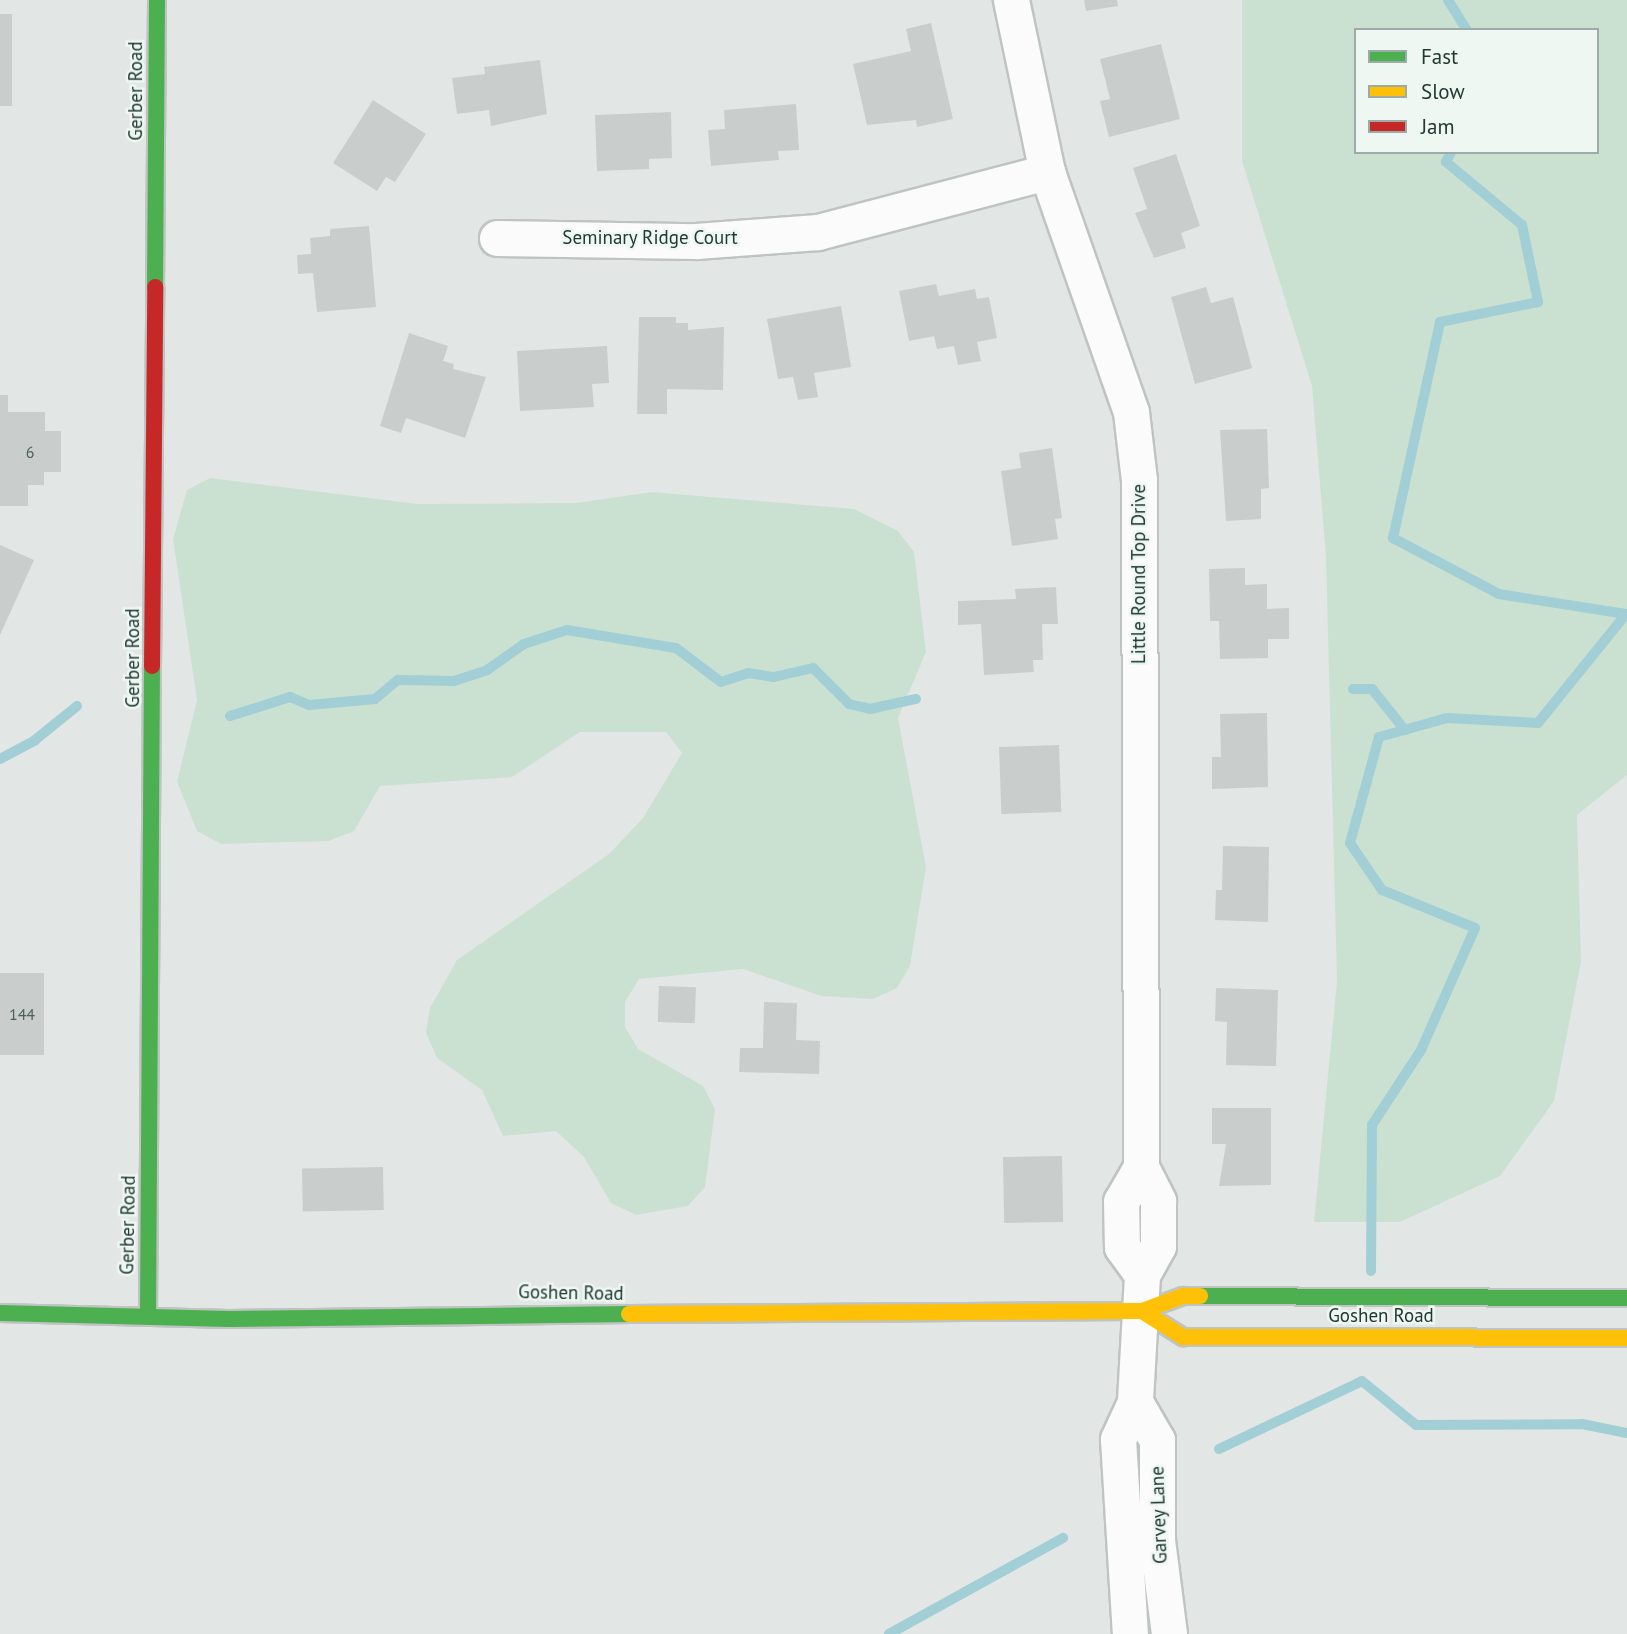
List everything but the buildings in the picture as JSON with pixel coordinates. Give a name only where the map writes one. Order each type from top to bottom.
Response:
[{"type":"street","name":"Gerber Road","points":[[148,1316],[157,0]]},
{"type":"street","name":"Little Round Top Drive","points":[[1011,0],[1047,172],[1130,412],[1139,480],[1141,1167],[1121,1201],[1122,1247],[1142,1275],[1142,1311]]},
{"type":"street","name":"Seminary Ridge Court","points":[[497,238],[696,242],[818,232],[1047,172]]},
{"type":"street","name":"Goshen Road","points":[[0,1313],[148,1316],[1142,1311],[1183,1296],[1627,1298]]},
{"type":"street","name":"Goshen Road","points":[[1142,1311],[1183,1337],[1627,1338]]},
{"type":"street","name":"Garvey Lane","points":[[1130,1634],[1118,1439],[1135,1402],[1142,1311]]},
{"type":"street","name":"Garvey Lane","points":[[1135,1402],[1157,1440],[1157,1540],[1169,1634]]},
{"type":"green space","points":[[1242,0],[1627,0],[1627,775],[1577,815],[1581,962],[1554,1101],[1500,1176],[1400,1222],[1314,1222],[1337,981],[1326,557],[1312,386],[1242,161]]},
{"type":"green space","points":[[210,478],[418,504],[576,503],[652,492],[854,509],[898,531],[914,552],[926,652],[898,718],[926,867],[910,966],[897,988],[873,999],[821,996],[743,969],[639,979],[625,1002],[625,1027],[638,1049],[703,1086],[715,1109],[705,1187],[688,1206],[636,1215],[611,1203],[584,1157],[556,1131],[503,1136],[482,1090],[437,1058],[426,1033],[430,1008],[457,960],[609,854],[643,818],[682,753],[666,732],[580,732],[512,777],[380,786],[354,831],[329,841],[221,844],[197,831],[177,782],[197,700],[173,539],[187,490]]},
{"type":"waterway","points":[[1448,0],[1466,28]]},
{"type":"waterway","points":[[1371,1271],[1372,1125],[1421,1050],[1475,928],[1382,890],[1350,843],[1379,737],[1447,718],[1538,723],[1626,614],[1499,594],[1393,538],[1440,322],[1538,302],[1522,225],[1446,162],[1450,154]]},
{"type":"waterway","points":[[230,716],[290,697],[309,705],[375,699],[398,680],[454,681],[487,670],[524,644],[567,630],[676,648],[721,682],[748,673],[774,677],[813,668],[849,704],[870,709],[916,699]]},
{"type":"waterway","points":[[1353,689],[1372,689],[1405,730]]},
{"type":"waterway","points":[[0,759],[35,740],[77,706]]},
{"type":"waterway","points":[[1219,1449],[1362,1381],[1416,1425],[1582,1424],[1627,1433]]},
{"type":"waterway","points":[[889,1634],[1063,1538]]},
{"type":"traffic: fast","points":[[155,287],[157,0]]},
{"type":"traffic: fast","points":[[148,1316],[152,666]]},
{"type":"traffic: fast","points":[[1200,1296],[1627,1298]]},
{"type":"traffic: fast","points":[[0,1313],[228,1319],[629,1314]]},
{"type":"traffic: slow","points":[[629,1314],[1142,1311],[1183,1296],[1200,1296]]},
{"type":"traffic: slow","points":[[1142,1311],[1183,1337],[1627,1338]]},
{"type":"traffic: jam","points":[[152,666],[155,287]]}]
